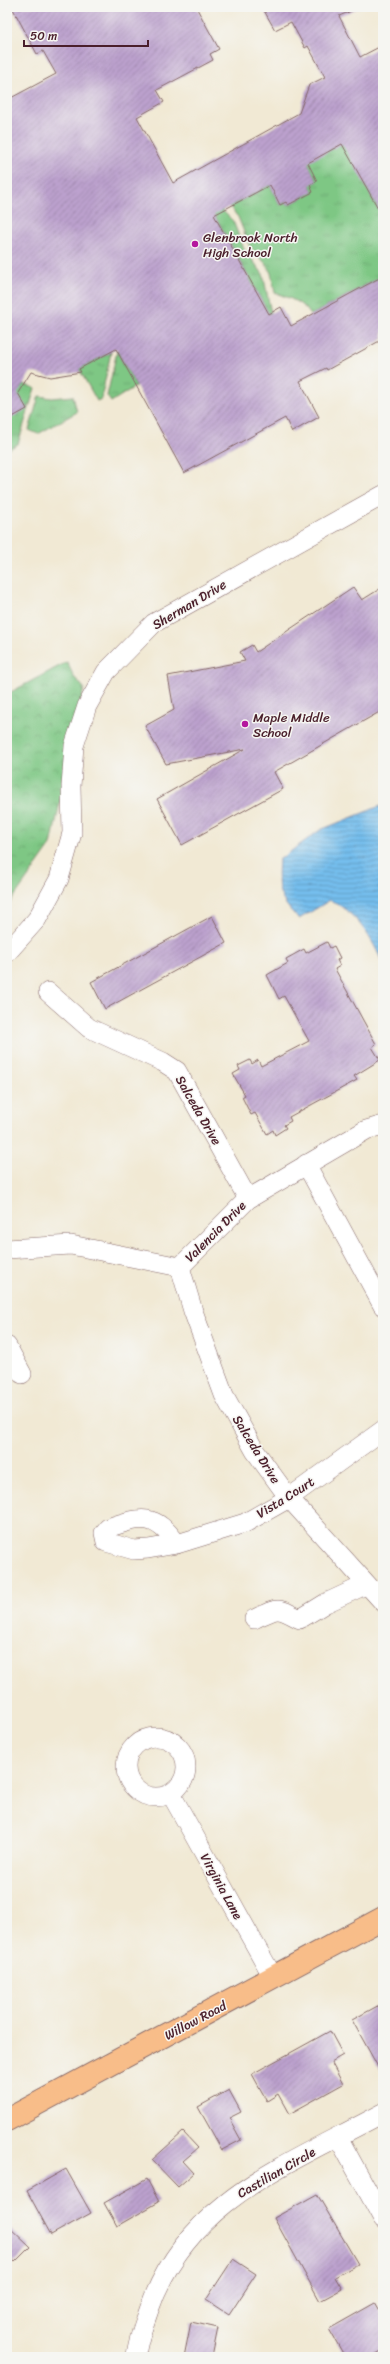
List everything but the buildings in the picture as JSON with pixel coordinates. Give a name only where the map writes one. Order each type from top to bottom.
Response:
[{"type":"main road","name":"Willow Road","points":[[7,2120],[383,1918]]},
{"type":"street","name":"Sherman Drive","points":[[7,953],[37,919],[59,879],[72,833],[71,786],[74,746],[87,706],[106,672],[154,623],[383,495]]},
{"type":"street","name":"Salceda Drive","points":[[48,992],[89,1028],[163,1062],[177,1071],[248,1199]]},
{"type":"street","name":"Valencia Drive","points":[[7,1249],[71,1246],[180,1266],[248,1199],[366,1130],[383,1125]]},
{"type":"street","points":[[306,1164],[383,1306]]},
{"type":"street","name":"Salceda Drive","points":[[180,1266],[193,1311],[224,1394],[255,1451],[289,1498],[365,1585],[383,1602]]},
{"type":"street","points":[[7,1346],[22,1374]]},
{"type":"street","name":"Vista Court","points":[[177,1544],[245,1523],[289,1498],[383,1430]]},
{"type":"street","points":[[254,1620],[274,1610],[282,1609],[300,1619],[326,1603],[365,1585]]},
{"type":"street","name":"Virginia Lane","points":[[171,1794],[273,1977]]},
{"type":"street","name":"Castilian Circle","points":[[136,2357],[155,2292],[180,2248],[216,2210],[252,2184],[383,2113]]},
{"type":"street","points":[[338,2137],[383,2220]]},
{"type":"green space","points":[[338,135],[383,217],[383,276],[311,315],[300,304],[275,293],[271,273],[266,264],[250,247],[238,217],[225,201],[221,185],[233,205],[270,185],[280,205],[286,202],[288,205],[313,192],[310,185],[317,181],[308,163]]},
{"type":"green space","points":[[205,198],[211,199],[233,221],[244,249],[263,274],[271,313],[269,314]]},
{"type":"green space","points":[[117,351],[136,386],[111,402],[107,396]]},
{"type":"green space","points":[[111,352],[101,399],[97,401],[79,369]]},
{"type":"green space","points":[[7,371],[23,384],[35,388],[18,444],[7,450]]},
{"type":"green space","points":[[39,396],[52,398],[73,396],[77,412],[38,434],[29,430]]},
{"type":"green space","points":[[67,662],[74,677],[84,688],[51,845],[7,907],[7,694]]},
{"type":"water","points":[[383,805],[383,964],[368,935],[348,911],[330,900],[299,919],[282,899],[278,879],[279,860],[320,830]]},
{"type":"place","name":"Glenbrook North High School","points":[[195,244]]},
{"type":"place","name":"Maple Middle School","points":[[245,724]]}]
